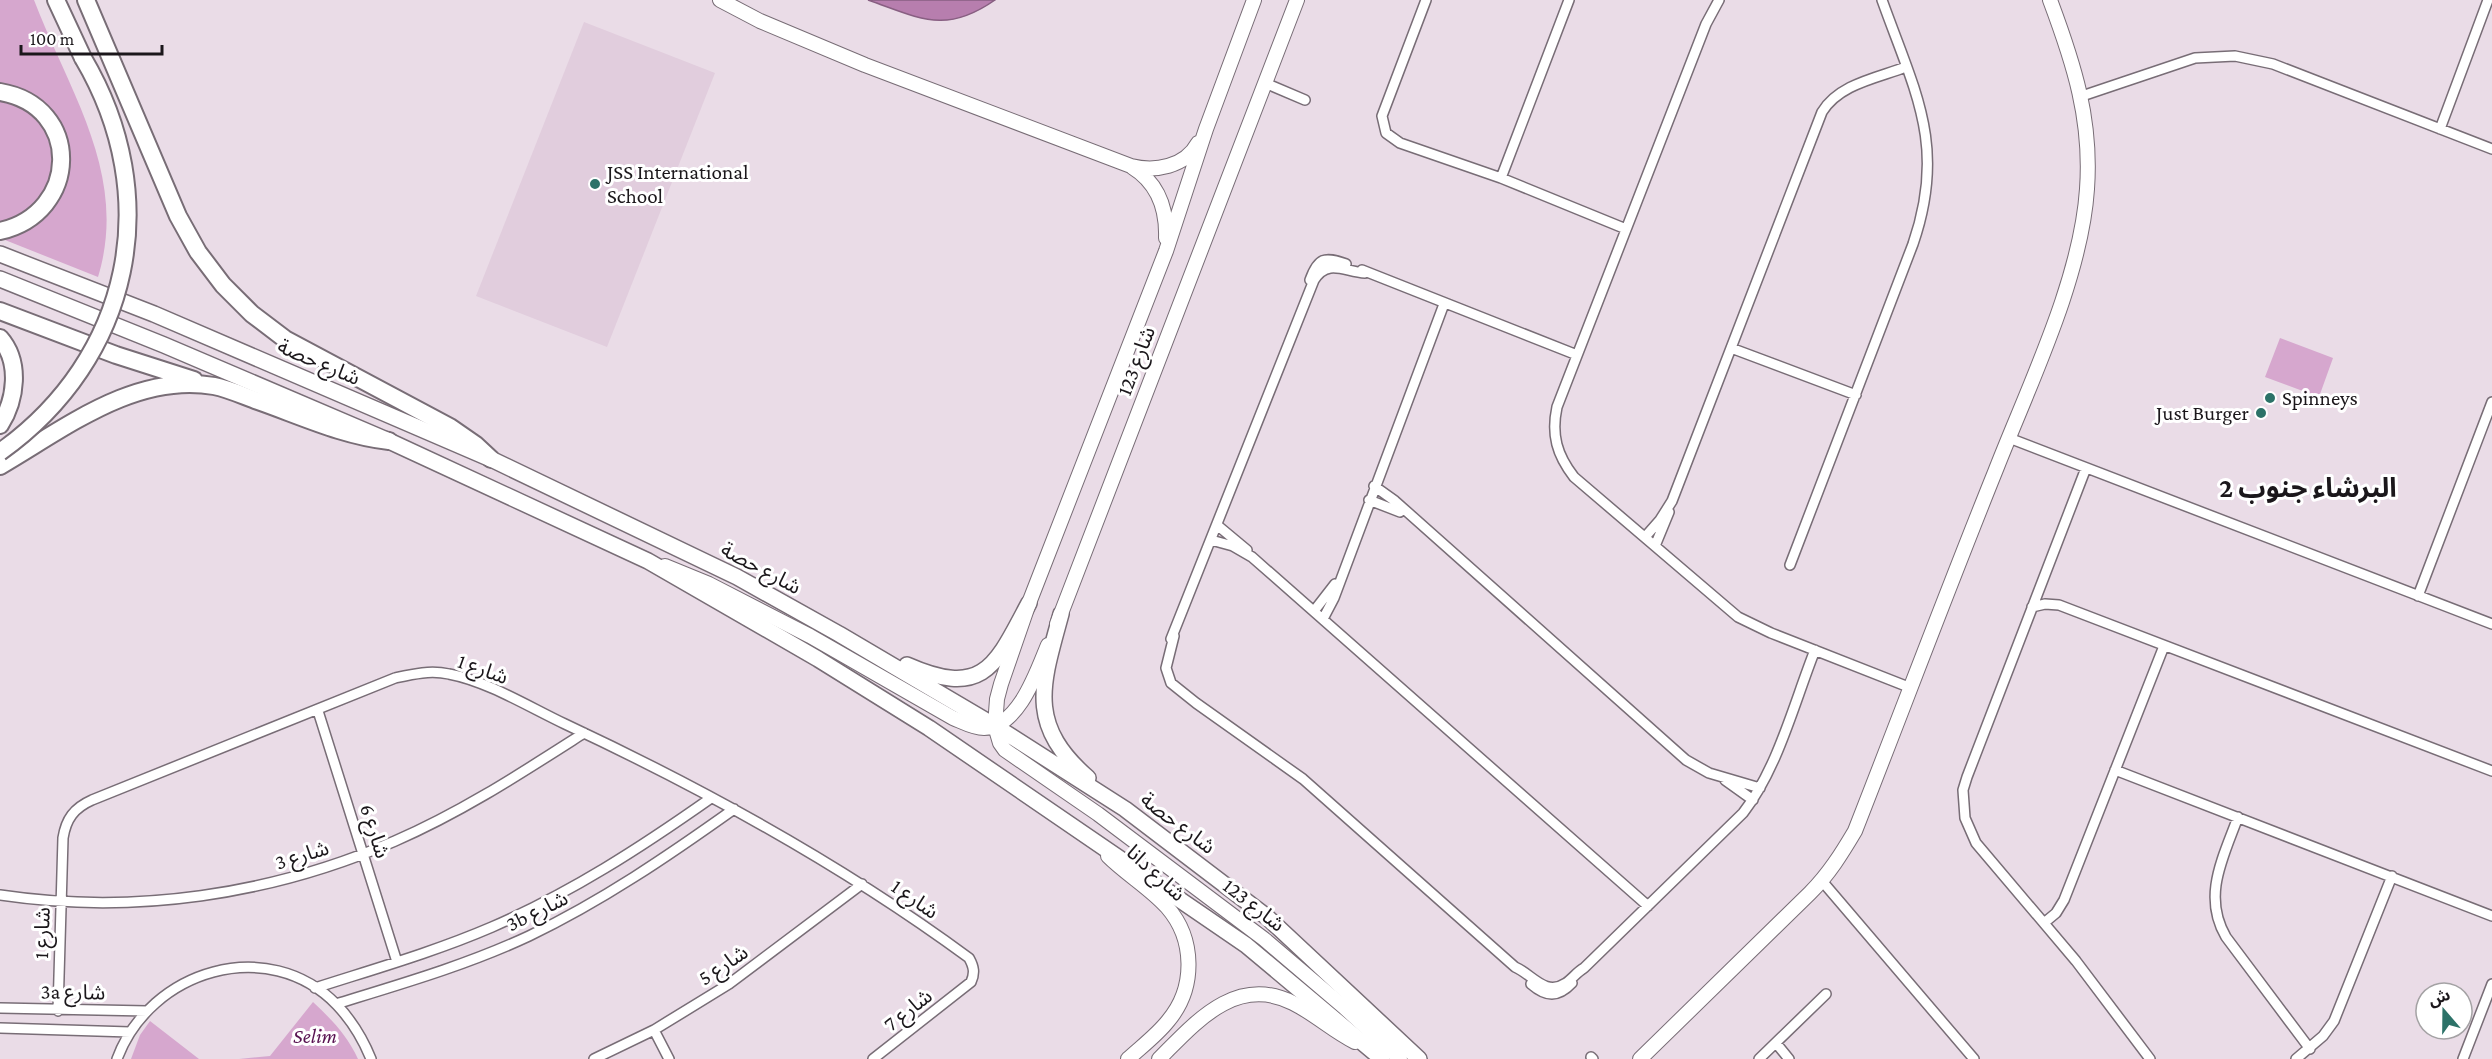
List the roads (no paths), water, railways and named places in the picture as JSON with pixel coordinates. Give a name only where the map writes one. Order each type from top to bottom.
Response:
[{"type":"highway","points":[[0,452],[36,424],[53,407],[76,376],[109,316],[126,254],[128,210],[124,164],[102,93],[56,0]]},
{"type":"highway","points":[[86,0],[178,216],[198,252],[222,285],[252,315],[284,339],[450,427],[476,445],[491,459]]},
{"type":"highway","points":[[0,92],[24,99],[46,117],[56,134],[62,163],[55,190],[43,207],[19,225],[0,231]]},
{"type":"highway","points":[[0,311],[116,355],[215,386],[345,433],[389,441]]},
{"type":"highway","points":[[0,338],[9,353],[14,378],[10,406],[0,425]]},
{"type":"highway","points":[[0,466],[112,402],[151,388],[187,384],[215,386]]},
{"type":"main road","points":[[720,0],[760,21],[865,65],[1131,166],[1161,168],[1180,160],[1196,147],[1206,129]]},
{"type":"main road","name":"شارع 123","points":[[1254,0],[1206,129],[1166,251],[1029,603],[997,699],[995,726],[1000,743],[1005,750],[1098,814],[1264,939],[1371,1031],[1400,1059]]},
{"type":"main road","name":"شارع 123","points":[[995,726],[1008,717],[1025,695],[1061,614],[1297,0]]},
{"type":"main road","points":[[1640,1059],[1822,881],[1855,831],[2009,438],[2057,314],[2074,260],[2087,189],[2086,126],[2082,96],[2071,54],[2050,0]]},
{"type":"main road","points":[[1131,166],[1152,184],[1161,201],[1166,220],[1166,251]]},
{"type":"main road","name":"شارع حصة","points":[[0,254],[154,314],[491,459],[737,577],[839,634],[995,726],[1125,809],[1267,917],[1419,1059]]},
{"type":"main road","points":[[0,279],[164,345],[389,441],[648,561],[888,703],[1094,841],[1246,945],[1377,1054]]},
{"type":"main road","points":[[648,561],[689,574],[800,630],[953,718],[976,727],[995,726]]},
{"type":"main road","points":[[839,634],[925,672],[956,680],[983,671],[998,658],[1029,603]]},
{"type":"main road","points":[[1061,614],[1043,687],[1044,711],[1051,734],[1064,754],[1125,809]]},
{"type":"main road","name":"شارع دانا","points":[[1094,841],[1123,871],[1168,908],[1182,932],[1189,959],[1185,993],[1178,1008],[1168,1022],[1128,1059]]},
{"type":"main road","points":[[1159,1059],[1208,1012],[1223,1003],[1257,994],[1275,996],[1291,1002],[1377,1054]]},
{"type":"street","points":[[1426,0],[1385,108],[1383,125],[1386,133],[1400,143],[1501,178],[1626,229]]},
{"type":"street","points":[[1501,178],[1569,0]]},
{"type":"street","points":[[1719,0],[1706,24],[1557,407],[1554,429],[1558,452],[1574,477],[1738,617],[1754,626],[1911,688]]},
{"type":"street","points":[[1790,565],[1913,244],[1927,198],[1929,162],[1927,135],[1921,108],[1882,0]]},
{"type":"street","points":[[2440,129],[2488,0]]},
{"type":"street","points":[[2082,96],[2195,58],[2215,55],[2235,56],[2273,64],[2492,149]]},
{"type":"street","points":[[1655,546],[1666,524],[1672,501],[1827,104],[1842,91],[1906,68]]},
{"type":"street","points":[[1265,83],[1305,100]]},
{"type":"street","points":[[1576,356],[1365,273],[1337,266],[1323,270],[1317,276],[1304,300],[1161,668],[1162,680],[1168,687],[1196,703],[1303,779],[1515,966],[1520,974],[1538,990],[1552,995],[1566,990],[1584,968],[1732,824],[1753,800],[1760,788],[1815,650]]},
{"type":"street","points":[[1323,619],[1334,597],[1444,304]]},
{"type":"street","points":[[1731,348],[1856,395]]},
{"type":"street","points":[[2418,596],[2492,402]]},
{"type":"street","points":[[2009,438],[2492,624]]},
{"type":"street","points":[[2086,468],[1966,777],[1963,804],[1969,831],[1976,843],[2044,923],[2151,1059]]},
{"type":"street","points":[[1374,486],[1395,501],[1675,752],[1697,767],[1721,777],[1760,788]]},
{"type":"street","points":[[1369,500],[1395,508],[1413,519]]},
{"type":"street","points":[[1645,537],[1660,520],[1672,501]]},
{"type":"street","points":[[1217,525],[1236,539],[1252,557],[1648,906]]},
{"type":"street","points":[[1211,540],[1233,546],[1252,557]]},
{"type":"street","points":[[1314,611],[1341,574]]},
{"type":"street","points":[[2040,586],[2059,605]]},
{"type":"street","points":[[2032,607],[2045,604],[2059,605],[2492,771]]},
{"type":"street","points":[[2044,923],[2056,913],[2064,900],[2164,646]]},
{"type":"street","name":"شارع 1","points":[[58,1011],[64,828],[68,819],[82,804],[318,711],[395,678],[412,674],[447,673],[481,684],[734,809],[862,884],[969,958],[974,974],[971,982],[964,988]]},
{"type":"street","name":"شارع 6","points":[[318,711],[398,962]]},
{"type":"street","name":"شارع 3","points":[[0,895],[61,902],[150,902],[240,890],[284,880],[395,841],[472,802],[584,733]]},
{"type":"street","points":[[2115,770],[2492,916]]},
{"type":"street","points":[[1721,777],[1753,800]]},
{"type":"street","name":"3b شارع","points":[[315,988],[398,962],[490,928],[573,888],[645,845],[711,798]]},
{"type":"street","name":"3b شارع","points":[[336,1004],[436,973],[529,936],[634,878],[734,809]]},
{"type":"street","points":[[2238,817],[2215,883],[2214,902],[2217,920],[2226,937],[2310,1049]]},
{"type":"street","points":[[2296,1059],[2323,1036],[2342,1005],[2392,876]]},
{"type":"street","points":[[1822,881],[1974,1059]]},
{"type":"street","name":"شارع 5","points":[[594,1059],[654,1030],[729,984],[862,884]]},
{"type":"street","points":[[117,1059],[130,1032],[147,1011],[178,985],[197,977],[235,968],[257,968],[277,972],[315,988],[336,1004],[351,1022],[371,1059]]},
{"type":"street","points":[[2463,1059],[2492,984]]},
{"type":"street","name":"شارع 7","points":[[873,1059],[964,988]]},
{"type":"street","points":[[1759,1059],[1826,994]]},
{"type":"street","name":"3a شارع","points":[[0,1008],[58,1011],[147,1011]]},
{"type":"street","name":"3a شارع","points":[[0,1028],[130,1032]]},
{"type":"street","points":[[654,1030],[669,1059]]},
{"type":"street","points":[[1776,1043],[1789,1059]]},
{"type":"place","name":"JSS International School","points":[[595,184]]},
{"type":"place","name":"Spinneys","points":[[2270,398]]},
{"type":"place","name":"Just Burger","points":[[2261,413]]},
{"type":"district","name":"البرشاء جنوب 2","points":[[2308,488]]},
{"type":"park label","name":"Selim","points":[[315,1036]]}]
